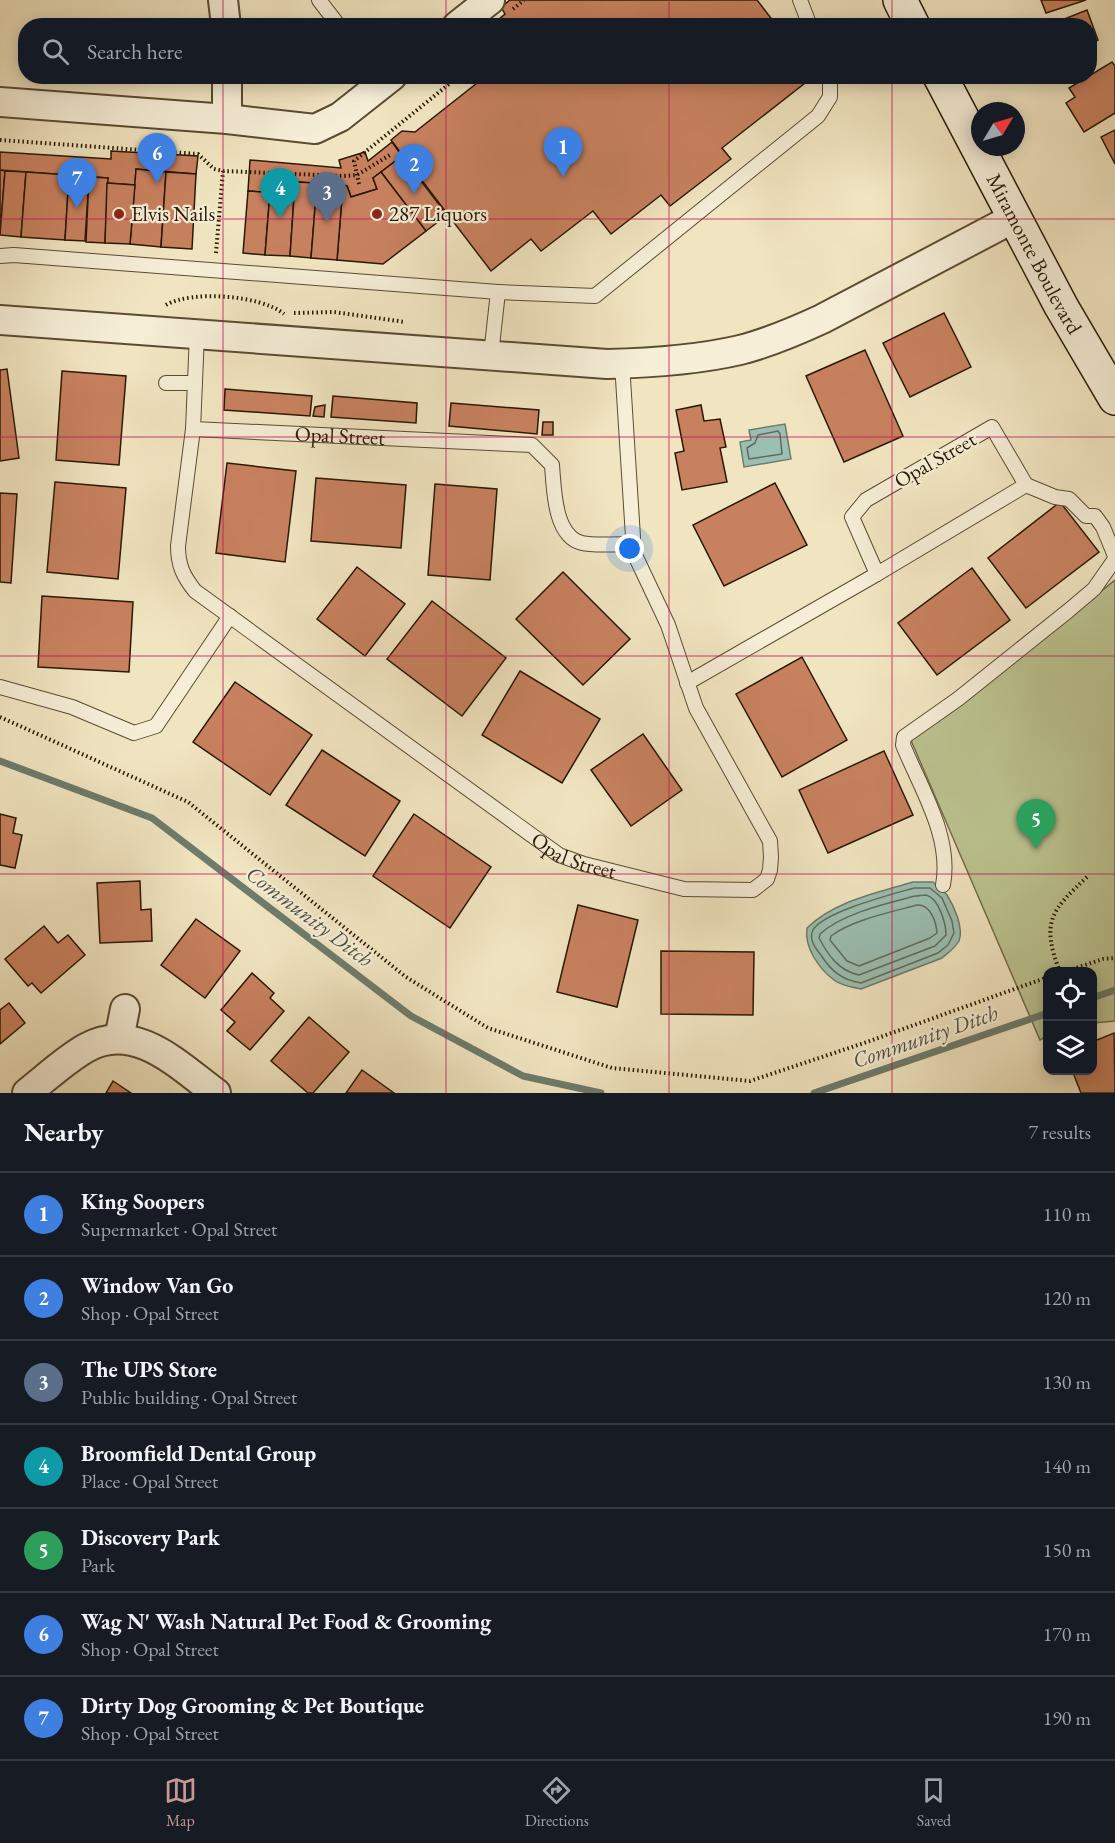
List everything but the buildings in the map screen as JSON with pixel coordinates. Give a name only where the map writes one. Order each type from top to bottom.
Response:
[{"type":"street","points":[[223,0],[225,18]]},
{"type":"street","points":[[467,18],[490,0]]},
{"type":"street","points":[[900,0],[909,18]]},
{"type":"street","points":[[226,84],[227,119]]},
{"type":"street","points":[[0,102],[227,119],[315,129],[340,117],[379,84]]},
{"type":"street","name":"Miramonte Boulevard","points":[[944,84],[1061,306],[1115,398]]},
{"type":"street","points":[[0,320],[491,355],[622,363],[671,361],[742,349],[789,333],[822,319],[1014,218]]},
{"type":"street","points":[[119,1039],[125,1009]]},
{"type":"street","points":[[27,1093],[86,1048],[119,1039],[137,1041],[155,1048],[216,1093]]},
{"type":"lane","points":[[319,0],[333,18]]},
{"type":"lane","points":[[800,0],[807,18]]},
{"type":"lane","points":[[0,256],[14,255],[498,292],[595,296],[818,116],[830,98],[830,84]]},
{"type":"lane","points":[[491,355],[498,292]]},
{"type":"lane","name":"Opal Street","points":[[197,334],[193,429],[178,546],[178,560],[184,578],[195,591],[559,855],[584,864],[684,889],[753,890],[766,879],[770,870],[770,841],[696,708],[668,625],[634,553],[622,363]]},
{"type":"lane","points":[[166,383],[195,383]]},
{"type":"lane","name":"Opal Street","points":[[877,574],[852,517],[866,500],[992,426],[1026,485]]},
{"type":"lane","name":"Opal Street","points":[[193,429],[532,445],[552,465],[555,503],[565,533],[581,543],[633,544]]},
{"type":"lane","points":[[687,683],[1026,485],[1069,500],[1086,516],[1095,516],[1103,526],[1115,557],[1094,589],[958,699],[904,737],[903,745],[926,796],[944,850],[946,870],[943,885]]},
{"type":"lane","points":[[0,687],[72,707],[134,733],[156,726],[230,616]]},
{"type":"path","points":[[359,184],[354,161],[449,84]]},
{"type":"path","points":[[0,140],[198,154],[214,169],[224,171],[357,175],[390,155]]},
{"type":"path","points":[[214,295],[214,270],[224,171]]},
{"type":"path","points":[[166,305],[186,298],[214,295],[255,302],[278,309],[284,314]]},
{"type":"path","points":[[0,717],[188,802],[406,977],[488,1028],[612,1068],[750,1081],[1043,978]]},
{"type":"path","points":[[1060,967],[1051,940],[1052,916],[1062,900],[1088,876]]},
{"type":"path","points":[[1078,967],[1103,959],[1115,958]]},
{"type":"green space","points":[[1115,580],[1115,1021],[1097,1023],[1097,967],[1043,967],[1043,1038],[1040,1040],[910,738],[983,687]]},
{"type":"water","points":[[785,424],[791,459],[744,467],[740,442],[751,440],[749,430]]},
{"type":"water","points":[[913,882],[933,882],[947,895],[959,924],[960,936],[956,946],[942,958],[861,989],[840,984],[828,975],[810,950],[807,928],[843,904]]},
{"type":"waterway","name":"Community Ditch","points":[[0,761],[152,818],[411,1016],[523,1076],[601,1093]]},
{"type":"waterway","name":"Community Ditch","points":[[1097,996],[1115,990]]},
{"type":"waterway","name":"Community Ditch","points":[[814,1093],[1043,1015]]},
{"type":"place","name":"King Soopers","points":[[563,177]]},
{"type":"place","name":"Wag N' Wash Natural Pet Food & Grooming","points":[[157,183]]},
{"type":"place","name":"Window Van Go","points":[[414,194]]},
{"type":"place","name":"Dirty Dog Grooming & Pet Boutique","points":[[77,208]]},
{"type":"place","name":"Elvis Nails","points":[[119,214]]},
{"type":"place","name":"287 Liquors","points":[[377,214]]},
{"type":"place","name":"Broomfield Dental Group","points":[[280,218]]},
{"type":"place","name":"The UPS Store","points":[[327,222]]},
{"type":"place","name":"Discovery Park","points":[[1036,849]]}]
